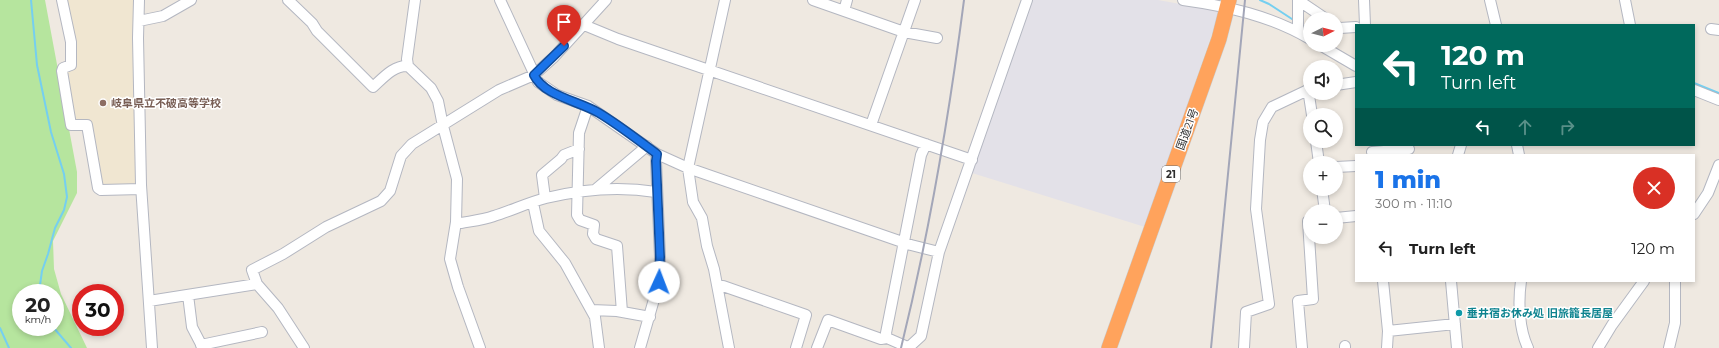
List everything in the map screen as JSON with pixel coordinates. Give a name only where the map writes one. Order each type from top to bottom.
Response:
[{"type":"highway","name":"国道21号","points":[[1109,348],[1219,39],[1229,4]]},
{"type":"street","points":[[62,0],[71,42],[71,65],[62,68],[62,71],[71,125],[87,125],[98,188],[101,190],[141,189]]},
{"type":"street","points":[[139,0],[141,189],[152,348]]},
{"type":"street","points":[[139,21],[163,16],[190,0]]},
{"type":"street","points":[[288,0],[373,87],[391,71],[401,66],[408,66],[431,88],[438,100],[443,126],[457,179],[456,222],[450,259],[479,348]]},
{"type":"street","points":[[408,66],[415,0]]},
{"type":"street","points":[[500,0],[538,82],[557,95],[588,106],[657,154],[688,168],[903,242],[939,252]]},
{"type":"street","points":[[304,348],[278,308],[257,284],[252,270],[283,254],[326,227],[381,201],[390,191],[400,156],[412,144],[499,90],[534,75],[554,57],[606,0]]},
{"type":"street","points":[[726,0],[688,168],[693,202],[702,218],[718,286],[729,348]]},
{"type":"street","points":[[813,0],[904,32],[937,38]]},
{"type":"street","points":[[844,11],[848,0]]},
{"type":"street","points":[[871,125],[915,0]]},
{"type":"street","points":[[816,348],[828,320],[881,339],[887,338],[909,348],[921,336],[939,252],[1027,0]]},
{"type":"street","points":[[1183,0],[1229,4],[1240,12],[1253,14],[1303,35]]},
{"type":"street","points":[[1298,0],[1298,32]]},
{"type":"street","points":[[1298,0],[1316,12]]},
{"type":"street","points":[[1364,0],[1365,24]]},
{"type":"street","points":[[1490,0],[1496,24]]},
{"type":"street","points":[[1624,0],[1630,24]]},
{"type":"street","points":[[584,25],[618,39],[972,160]]},
{"type":"street","points":[[1343,28],[1355,27]]},
{"type":"street","points":[[1332,52],[1355,65]]},
{"type":"street","points":[[1343,84],[1355,82]]},
{"type":"street","points":[[1695,90],[1719,100]]},
{"type":"street","points":[[1244,348],[1246,312],[1269,304],[1256,210],[1260,140],[1263,122],[1272,107],[1303,92]]},
{"type":"street","points":[[588,106],[579,133],[577,215],[580,220],[594,224],[593,234],[596,239],[617,246],[622,312]]},
{"type":"street","points":[[887,338],[886,333],[903,242],[921,155],[926,144]]},
{"type":"street","points":[[596,189],[647,146]]},
{"type":"street","points":[[545,198],[542,175],[561,160],[564,155],[579,149]]},
{"type":"street","points":[[1372,151],[1409,149]]},
{"type":"street","points":[[640,348],[659,282],[660,257],[656,192],[657,154]]},
{"type":"street","points":[[1695,213],[1708,194],[1719,165]]},
{"type":"street","points":[[1343,167],[1355,166]]},
{"type":"street","points":[[456,222],[461,223],[492,217],[545,198],[578,191],[620,188],[656,192]]},
{"type":"street","points":[[533,203],[539,231],[565,263],[595,317],[598,348]]},
{"type":"street","points":[[1343,217],[1355,216]]},
{"type":"street","points":[[1302,348],[1298,302],[1313,300],[1309,244]]},
{"type":"street","points":[[1383,282],[1388,331],[1387,348]]},
{"type":"street","points":[[1451,282],[1457,348]]},
{"type":"street","points":[[1521,282],[1519,292],[1522,334],[1528,348]]},
{"type":"street","points":[[1598,348],[1612,325],[1643,282]]},
{"type":"street","points":[[1669,348],[1675,323],[1675,282]]},
{"type":"street","points":[[149,301],[257,284]]},
{"type":"street","points":[[718,286],[723,286],[806,315],[796,348]]},
{"type":"street","points":[[188,295],[192,327],[202,347],[262,332]]},
{"type":"street","points":[[591,310],[622,312],[650,317]]},
{"type":"street","points":[[1388,331],[1454,324]]},
{"type":"shaded area","name":"岐阜県立不破高等学校","points":[[64,0],[137,0],[139,184],[101,189],[89,124],[73,124],[63,73],[72,66]]},
{"type":"shaded area","points":[[1030,0],[1158,0],[1219,11],[1145,227],[972,173]]},
{"type":"green space","points":[[0,0],[45,0],[77,172],[77,193],[53,241],[54,269],[58,284],[12,284],[12,336],[64,336],[64,300],[72,317],[72,336],[81,336],[87,348],[0,348]]},
{"type":"waterway","points":[[31,0],[37,65],[51,132],[64,174],[67,197],[64,210],[55,228],[42,271],[40,284]]},
{"type":"waterway","points":[[1260,0],[1269,4],[1295,21]]},
{"type":"waterway","points":[[1695,83],[1719,93]]},
{"type":"waterway","points":[[0,328],[9,348]]},
{"type":"waterway","points":[[61,336],[71,348]]},
{"type":"railway","points":[[901,348],[921,262],[937,175],[952,88],[964,0]]},
{"type":"railway","points":[[1211,348],[1245,0]]},
{"type":"place","name":"岐阜県立不破高等学校","points":[[103,103]]},
{"type":"place","name":"垂井宿お休み処 旧旅籠長居屋","points":[[1459,313]]},
{"type":"route","points":[[564,46],[534,75],[538,82],[557,95],[588,106],[657,154],[656,192],[660,257],[659,282]]}]
